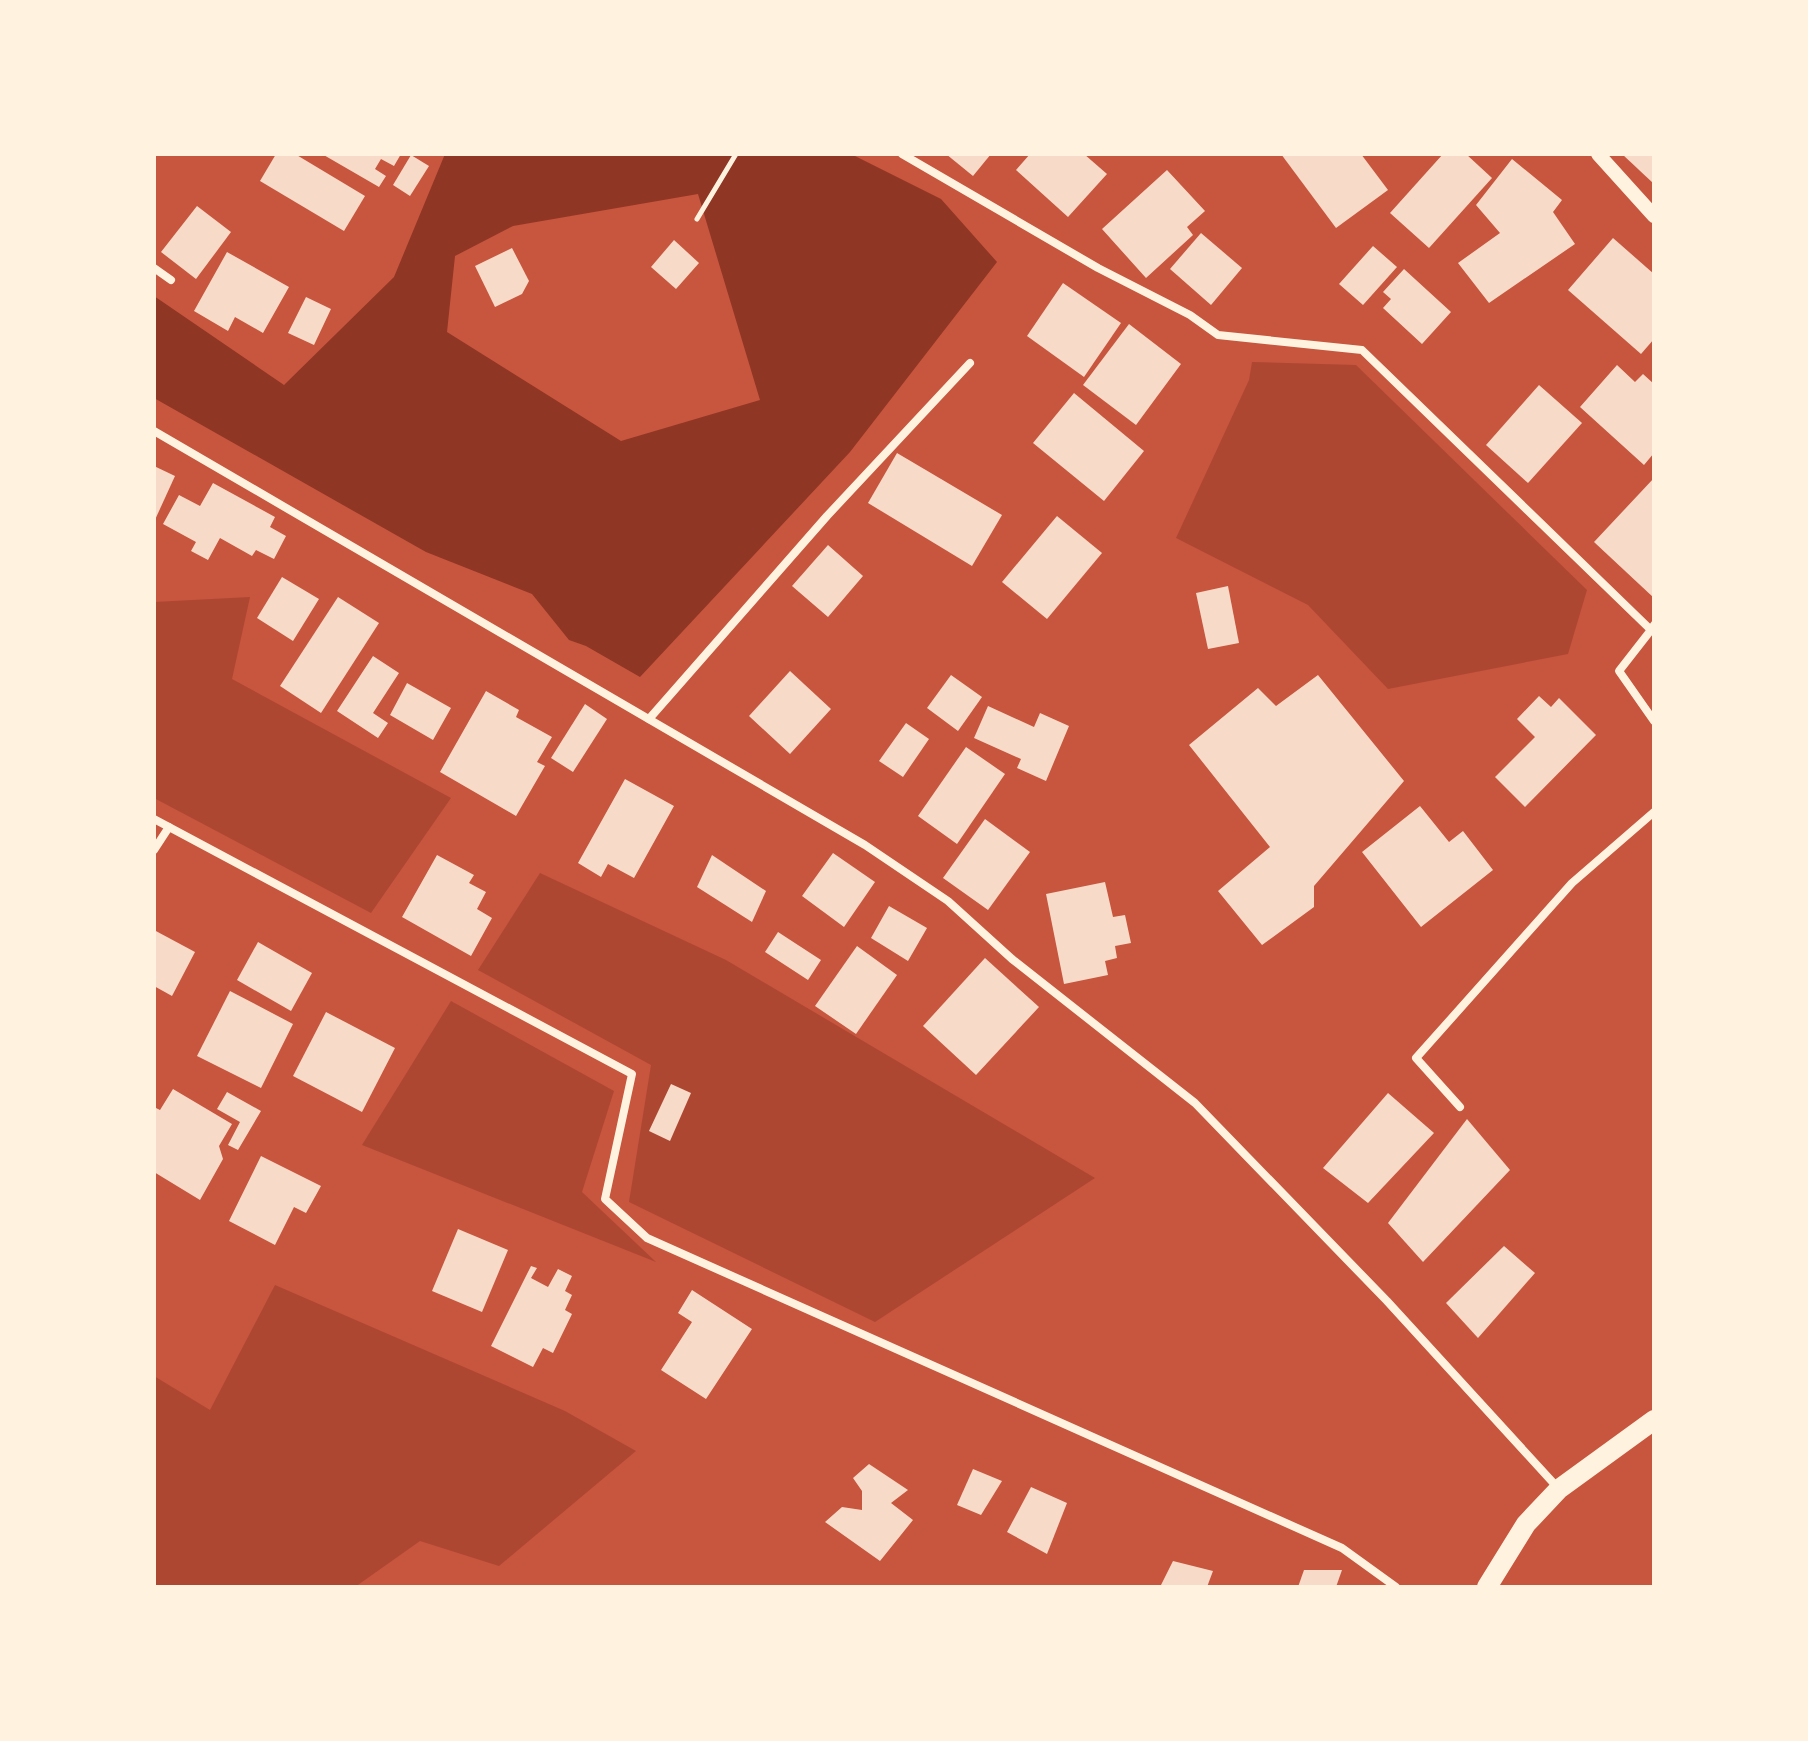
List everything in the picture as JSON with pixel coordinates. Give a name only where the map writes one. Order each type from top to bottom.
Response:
[{"type":"main road","points":[[1487,1587],[1526,1524],[1559,1489],[1654,1420]]},
{"type":"street","points":[[902,154],[1098,268],[1190,315],[1218,335],[1362,350],[1652,628],[1619,671],[1654,721]]},
{"type":"street","points":[[1598,154],[1654,216]]},
{"type":"street","points":[[154,268],[171,280]]},
{"type":"street","points":[[649,719],[827,516],[970,363]]},
{"type":"street","points":[[154,431],[865,845],[948,901],[1012,959],[1195,1103],[1387,1301],[1559,1489]]},
{"type":"street","points":[[1460,1107],[1416,1058],[1572,883],[1654,812]]},
{"type":"street","points":[[154,819],[632,1074],[605,1199],[647,1238],[1342,1548],[1396,1587]]},
{"type":"street","points":[[154,850],[169,827]]},
{"type":"path","points":[[697,219],[736,154]]},
{"type":"shaded area","points":[[445,154],[851,154],[941,199],[997,262],[850,452],[640,677],[586,646],[569,640],[532,594],[426,552],[154,398],[154,296],[284,385],[394,277]],"holes":[[[698,194],[760,400],[621,441],[447,332],[455,256],[513,226]]]},
{"type":"shaded area","points":[[1252,362],[1356,365],[1587,590],[1568,654],[1388,689],[1308,605],[1176,538],[1249,380]]},
{"type":"shaded area","points":[[250,597],[232,679],[451,798],[371,913],[154,798],[154,602]]},
{"type":"shaded area","points":[[540,873],[726,960],[1095,1178],[875,1322],[629,1202],[651,1065],[478,970]]},
{"type":"shaded area","points":[[451,1001],[614,1091],[582,1192],[656,1262],[362,1145]]},
{"type":"shaded area","points":[[275,1285],[565,1411],[636,1451],[499,1566],[420,1541],[355,1587],[154,1587],[154,1376],[210,1410]]},
{"type":"building","points":[[276,154],[295,154],[365,196],[344,231],[260,181]]},
{"type":"building","points":[[322,154],[401,154],[394,166],[381,159],[375,169],[386,176],[379,187]]},
{"type":"building","points":[[946,154],[991,154],[973,176]]},
{"type":"building","points":[[1030,154],[1084,154],[1107,174],[1068,217],[1016,170]]},
{"type":"building","points":[[1281,154],[1361,154],[1388,190],[1336,228]]},
{"type":"building","points":[[1443,154],[1466,154],[1492,178],[1429,248],[1390,213]]},
{"type":"building","points":[[1622,154],[1654,154],[1654,184]]},
{"type":"building","points":[[411,155],[429,166],[410,196],[393,185]]},
{"type":"building","points":[[1512,159],[1562,200],[1553,212],[1575,244],[1489,303],[1458,263],[1500,233],[1476,205]]},
{"type":"building","points":[[1167,170],[1205,211],[1187,227],[1193,235],[1146,278],[1102,229]]},
{"type":"building","points":[[197,206],[231,232],[196,279],[161,252]]},
{"type":"building","points":[[1201,233],[1242,268],[1211,305],[1170,269]]},
{"type":"building","points":[[1613,238],[1654,274],[1654,339],[1641,354],[1568,290]]},
{"type":"building","points":[[674,240],[699,263],[676,289],[651,267]]},
{"type":"building","points":[[1373,246],[1397,267],[1363,305],[1339,284]]},
{"type":"building","points":[[512,248],[529,281],[522,294],[495,307],[475,266]]},
{"type":"building","points":[[227,252],[289,287],[263,333],[235,317],[228,331],[194,311]]},
{"type":"building","points":[[1404,269],[1451,312],[1422,344],[1383,308],[1391,299],[1383,292]]},
{"type":"building","points":[[1063,283],[1121,323],[1084,377],[1027,336]]},
{"type":"building","points":[[306,297],[331,309],[314,345],[288,333]]},
{"type":"building","points":[[1129,324],[1181,364],[1136,425],[1083,385]]},
{"type":"building","points":[[1617,365],[1635,382],[1643,374],[1654,384],[1654,453],[1644,465],[1580,407]]},
{"type":"building","points":[[1539,385],[1582,423],[1528,483],[1486,445]]},
{"type":"building","points":[[1074,393],[1144,451],[1104,501],[1033,443]]},
{"type":"building","points":[[897,453],[1002,515],[972,566],[868,503]]},
{"type":"building","points":[[154,466],[175,476],[154,522]]},
{"type":"building","points":[[1654,478],[1654,598],[1594,542]]},
{"type":"building","points":[[213,483],[275,517],[270,527],[286,536],[274,559],[256,550],[252,556],[220,538],[208,560],[191,551],[196,542],[163,524],[179,495],[200,506]]},
{"type":"building","points":[[1057,516],[1102,553],[1047,619],[1002,582]]},
{"type":"building","points":[[828,545],[863,576],[828,617],[792,586]]},
{"type":"building","points":[[282,577],[319,599],[293,641],[257,618]]},
{"type":"building","points":[[1228,586],[1239,643],[1208,649],[1196,593]]},
{"type":"building","points":[[338,597],[379,623],[321,713],[280,686]]},
{"type":"building","points":[[373,656],[399,673],[373,713],[388,723],[378,738],[337,711]]},
{"type":"building","points":[[790,671],[831,709],[790,754],[749,716]]},
{"type":"building","points":[[951,675],[982,697],[958,731],[927,708]]},
{"type":"building","points":[[1318,675],[1404,781],[1314,886],[1314,907],[1262,945],[1218,891],[1270,847],[1189,745],[1258,688],[1276,706]]},
{"type":"building","points":[[407,683],[451,708],[433,740],[390,715]]},
{"type":"building","points":[[486,691],[519,710],[516,717],[552,737],[537,762],[545,766],[516,816],[440,772]]},
{"type":"building","points":[[1539,696],[1551,707],[1559,698],[1596,735],[1525,807],[1495,777],[1535,737],[1517,719]]},
{"type":"building","points":[[585,704],[607,719],[573,772],[551,758]]},
{"type":"building","points":[[988,706],[1034,727],[1040,713],[1069,726],[1046,781],[1017,768],[1021,759],[974,738]]},
{"type":"building","points":[[906,723],[929,739],[903,777],[879,761]]},
{"type":"building","points":[[966,747],[1005,774],[957,844],[918,816]]},
{"type":"building","points":[[625,779],[674,806],[634,878],[608,864],[601,877],[578,863]]},
{"type":"building","points":[[1420,806],[1449,842],[1463,831],[1493,870],[1421,927],[1362,852]]},
{"type":"building","points":[[985,819],[1030,852],[988,910],[943,878]]},
{"type":"building","points":[[833,853],[875,882],[844,927],[802,896]]},
{"type":"building","points":[[437,855],[474,875],[469,883],[486,892],[477,909],[492,918],[471,956],[402,917]]},
{"type":"building","points":[[712,855],[766,891],[752,922],[697,887]]},
{"type":"building","points":[[1105,882],[1113,917],[1125,915],[1131,943],[1115,946],[1117,958],[1105,961],[1108,975],[1064,984],[1046,894]]},
{"type":"building","points":[[889,906],[927,928],[908,961],[871,938]]},
{"type":"building","points":[[154,930],[195,952],[172,996],[154,986]]},
{"type":"building","points":[[778,932],[821,960],[808,980],[765,952]]},
{"type":"building","points":[[258,942],[312,973],[291,1011],[237,980]]},
{"type":"building","points":[[857,946],[897,975],[856,1034],[815,1006]]},
{"type":"building","points":[[985,958],[1039,1007],[976,1075],[923,1026]]},
{"type":"building","points":[[230,991],[293,1024],[261,1088],[197,1056]]},
{"type":"building","points":[[326,1012],[395,1048],[362,1112],[293,1076]]},
{"type":"building","points":[[671,1084],[691,1093],[670,1141],[649,1131]]},
{"type":"building","points":[[173,1089],[232,1124],[219,1146],[223,1159],[200,1200],[154,1172],[154,1107],[160,1110]]},
{"type":"building","points":[[227,1092],[261,1111],[238,1150],[228,1145],[240,1122],[217,1109]]},
{"type":"building","points":[[1388,1093],[1434,1133],[1368,1203],[1323,1168]]},
{"type":"building","points":[[1467,1119],[1510,1170],[1423,1262],[1388,1223]]},
{"type":"building","points":[[261,1156],[321,1186],[306,1213],[294,1207],[275,1245],[229,1221]]},
{"type":"building","points":[[458,1229],[508,1250],[482,1312],[432,1291]]},
{"type":"building","points":[[1504,1246],[1535,1273],[1478,1338],[1446,1303]]},
{"type":"building","points":[[531,1266],[537,1268],[531,1278],[548,1287],[558,1269],[572,1276],[565,1291],[572,1295],[565,1310],[572,1314],[553,1353],[543,1348],[533,1367],[491,1346]]},
{"type":"building","points":[[692,1290],[752,1329],[706,1399],[661,1370],[692,1322],[678,1313]]},
{"type":"building","points":[[869,1464],[908,1490],[891,1503],[913,1520],[880,1561],[825,1522],[842,1507],[862,1510],[862,1491],[853,1478]]},
{"type":"building","points":[[973,1469],[1002,1481],[981,1515],[957,1505]]},
{"type":"building","points":[[1031,1487],[1067,1503],[1047,1554],[1007,1532]]},
{"type":"building","points":[[1173,1561],[1213,1571],[1207,1587],[1160,1587]]},
{"type":"building","points":[[1304,1570],[1342,1570],[1336,1587],[1298,1587]]}]
